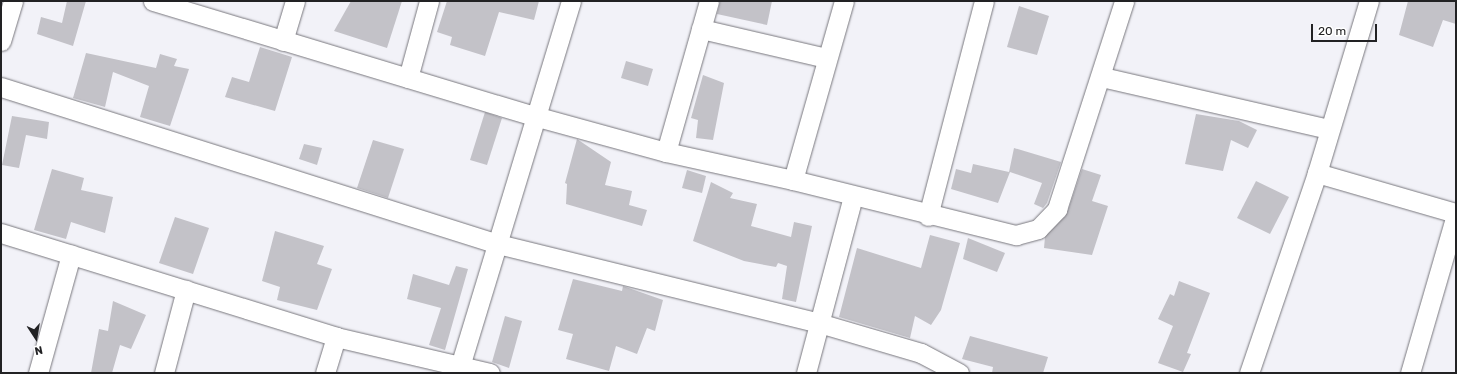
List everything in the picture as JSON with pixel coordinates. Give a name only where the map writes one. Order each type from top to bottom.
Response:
[{"type":"street","points":[[1,41],[13,1]]},
{"type":"street","points":[[154,1],[538,117],[666,152],[793,180],[928,216],[1016,236],[1038,229],[1057,209],[1102,77],[1124,1]]},
{"type":"street","points":[[283,40],[295,1]]},
{"type":"street","points":[[408,78],[429,1]]},
{"type":"street","points":[[459,369],[538,117],[571,1]]},
{"type":"street","points":[[666,152],[709,1]]},
{"type":"street","points":[[793,180],[844,1]]},
{"type":"street","points":[[928,216],[984,1]]},
{"type":"street","points":[[1250,373],[1317,173],[1329,129],[1369,1]]},
{"type":"street","points":[[701,29],[827,58]]},
{"type":"street","points":[[1102,77],[1329,129]]},
{"type":"street","points":[[1,87],[498,244],[818,323],[921,353],[959,373]]},
{"type":"street","points":[[1317,173],[1456,214],[1410,373]]},
{"type":"street","points":[[806,373],[818,323],[853,196]]},
{"type":"street","points":[[1,233],[336,337],[459,369],[490,373]]},
{"type":"street","points":[[38,373],[71,255]]},
{"type":"street","points":[[164,373],[186,290]]},
{"type":"street","points":[[325,373],[336,337]]},
{"type":"building","points":[[67,1],[86,1],[73,46],[37,34],[41,17],[62,23]]},
{"type":"building","points":[[351,1],[402,1],[387,48],[334,31]]},
{"type":"building","points":[[447,1],[539,1],[534,20],[499,12],[485,56],[450,45],[452,37],[437,32]]},
{"type":"building","points":[[720,1],[772,1],[767,25],[717,14]]},
{"type":"building","points":[[1408,1],[1456,1],[1456,24],[1443,20],[1433,47],[1399,35]]},
{"type":"building","points":[[1019,6],[1049,16],[1037,55],[1007,47]]},
{"type":"building","points":[[260,47],[292,57],[275,111],[225,97],[232,77],[249,82]]},
{"type":"building","points":[[86,53],[156,68],[160,54],[177,59],[174,66],[189,69],[170,126],[140,117],[149,86],[113,72],[105,107],[73,98]]},
{"type":"building","points":[[626,61],[653,69],[648,86],[621,78]]},
{"type":"building","points":[[703,75],[724,83],[713,140],[696,138],[698,120],[691,118]]},
{"type":"building","points":[[485,112],[502,118],[487,165],[470,160]]},
{"type":"building","points":[[1196,114],[1239,121],[1257,130],[1248,148],[1231,140],[1223,171],[1185,164]]},
{"type":"building","points":[[12,116],[49,122],[47,139],[26,135],[19,168],[2,165]]},
{"type":"building","points":[[577,139],[611,162],[605,185],[632,191],[629,205],[647,210],[642,226],[566,204],[567,184],[565,183]]},
{"type":"building","points":[[373,140],[404,149],[388,198],[357,188]]},
{"type":"building","points":[[304,144],[322,148],[317,165],[299,159]]},
{"type":"building","points":[[1014,148],[1061,162],[1047,203],[1043,208],[1034,204],[1042,183],[1010,172],[998,203],[951,189],[956,169],[971,173],[973,164],[1009,172]]},
{"type":"building","points":[[52,169],[84,178],[81,190],[113,197],[105,233],[71,222],[66,239],[34,230]]},
{"type":"building","points":[[1082,169],[1101,175],[1092,201],[1108,206],[1092,255],[1044,248],[1045,237],[1067,213]]},
{"type":"building","points":[[687,170],[706,176],[702,193],[682,188]]},
{"type":"building","points":[[1256,181],[1289,197],[1270,234],[1237,218]]},
{"type":"building","points":[[711,182],[733,193],[730,198],[757,204],[751,226],[791,237],[794,222],[812,226],[796,302],[782,299],[787,266],[778,263],[776,267],[744,261],[693,241]]},
{"type":"building","points":[[175,217],[209,228],[193,274],[159,263]]},
{"type":"building","points":[[275,231],[324,246],[317,264],[332,269],[317,310],[277,300],[280,287],[262,281]]},
{"type":"building","points":[[930,235],[960,243],[941,310],[931,325],[915,316],[910,338],[839,317],[857,248],[921,268]]},
{"type":"building","points":[[968,238],[1005,253],[997,272],[963,259]]},
{"type":"building","points":[[456,266],[468,269],[445,350],[429,345],[441,308],[407,299],[413,274],[449,285]]},
{"type":"building","points":[[573,279],[622,291],[623,286],[663,300],[655,331],[647,328],[637,354],[616,346],[609,371],[566,359],[573,334],[558,330]]},
{"type":"building","points":[[1179,281],[1210,293],[1187,353],[1191,354],[1183,372],[1158,363],[1173,326],[1158,319],[1170,294],[1174,296]]},
{"type":"building","points":[[113,301],[146,315],[131,349],[120,345],[112,373],[91,373],[99,329],[108,331]]},
{"type":"building","points":[[505,316],[522,321],[509,368],[492,362]]},
{"type":"building","points":[[970,336],[1048,357],[1043,373],[992,373],[993,367],[962,359]]}]
